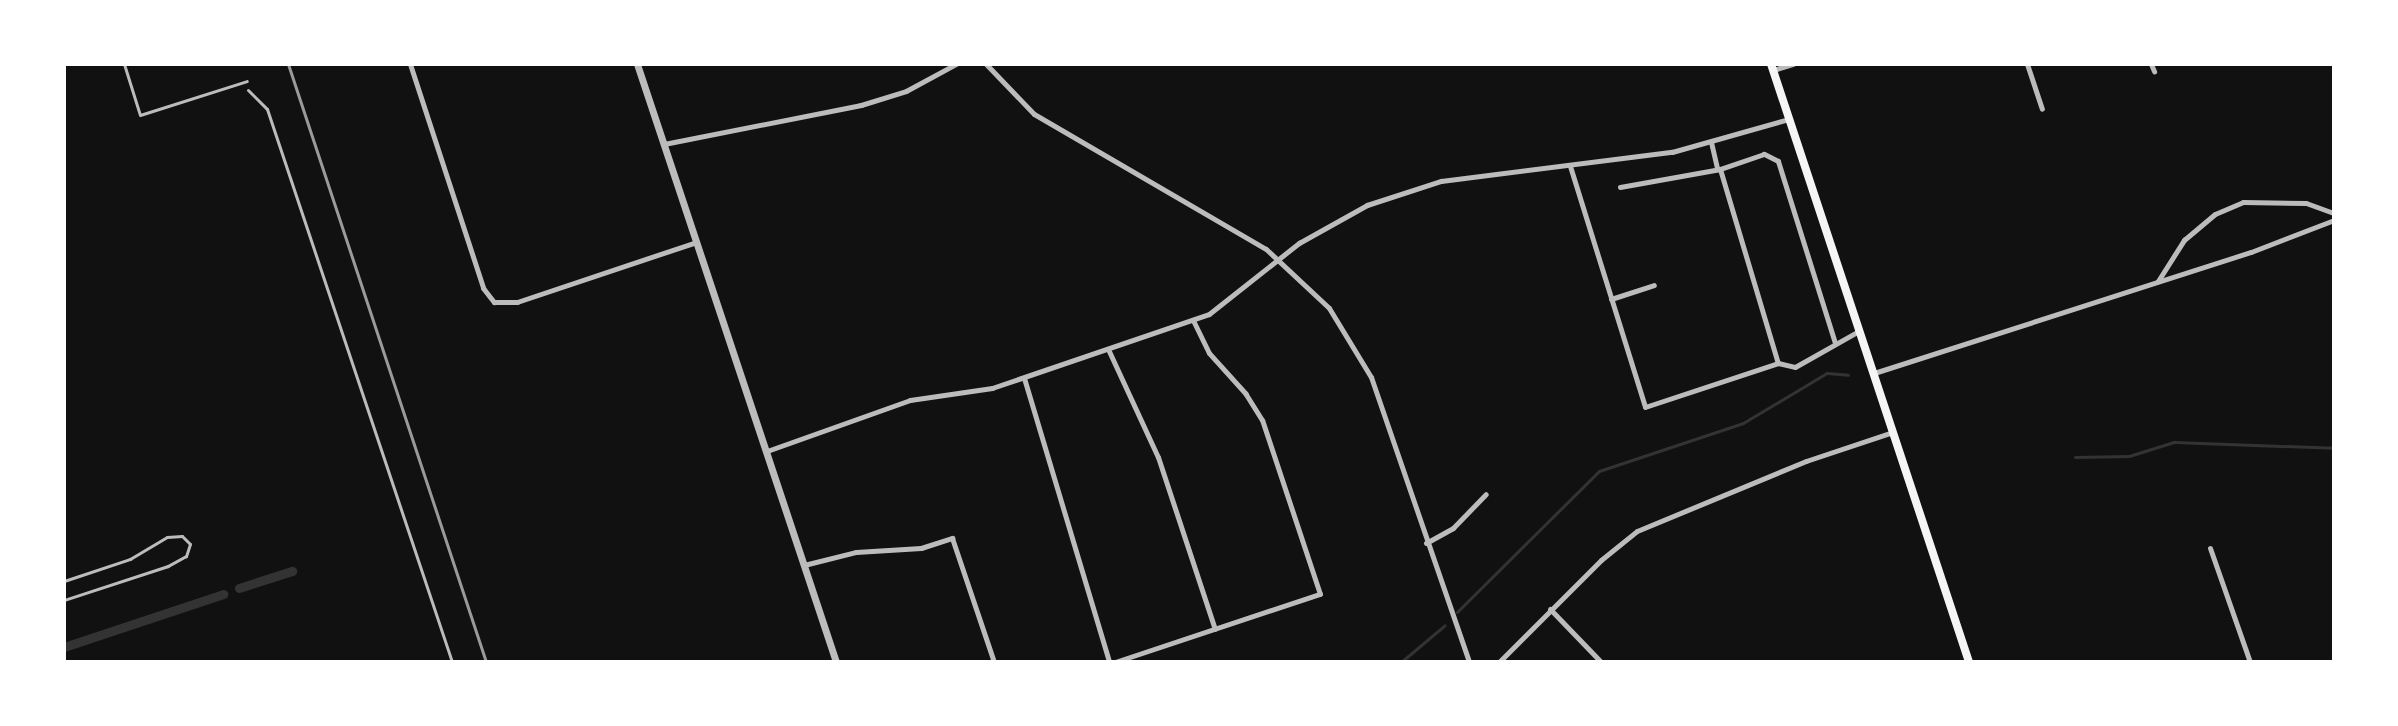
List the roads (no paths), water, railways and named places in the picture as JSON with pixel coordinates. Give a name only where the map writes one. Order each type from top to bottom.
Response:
[{"type":"main road","points":[[1772,67],[1969,662]]},
{"type":"street","points":[[410,64],[483,288],[494,302],[517,302],[696,242]]},
{"type":"street","points":[[637,64],[836,662]]},
{"type":"street","points":[[664,144],[861,105],[906,91],[956,64]]},
{"type":"street","points":[[986,64],[1018,102],[1066,135],[1278,258],[1329,308],[1360,355],[1469,662]]},
{"type":"street","points":[[1772,67],[1793,64]]},
{"type":"street","points":[[2027,64],[2042,109]]},
{"type":"street","points":[[2151,64],[2154,71]]},
{"type":"street","points":[[767,451],[910,400],[1024,378],[1193,320],[1222,307],[1278,258],[1346,214],[1441,181],[1570,166],[1711,142],[1789,119]]},
{"type":"street","points":[[1711,142],[1778,363]]},
{"type":"street","points":[[1620,187],[1718,169],[1764,154],[1778,161],[1835,343]]},
{"type":"street","points":[[1570,166],[1645,407],[1778,363],[1795,367],[1859,331]]},
{"type":"street","points":[[2157,282],[2184,240],[2215,214],[2243,202],[2306,203],[2334,213]]},
{"type":"street","points":[[1873,373],[2157,282],[2334,220]]},
{"type":"street","points":[[1611,299],[1654,285]]},
{"type":"street","points":[[1024,378],[1112,662],[1320,594],[1262,420],[1199,339],[1193,320]]},
{"type":"street","points":[[1108,349],[1158,457],[1215,629]]},
{"type":"street","points":[[1499,662],[1550,609],[1637,531],[1806,461],[1893,432]]},
{"type":"street","points":[[1426,543],[1453,528],[1486,494]]},
{"type":"street","points":[[804,565],[856,552],[921,548],[952,538],[994,662]]},
{"type":"street","points":[[2210,548],[2250,662]]},
{"type":"street","points":[[1550,609],[1601,662]]},
{"type":"lane","points":[[124,64],[140,115],[247,81]]},
{"type":"lane","points":[[248,90],[267,109],[452,662]]},
{"type":"lane","points":[[64,581],[130,559],[167,537],[182,536],[190,544],[186,556],[168,566],[64,600]]},
{"type":"waterway","points":[[1457,612],[1599,471],[1743,423],[1827,373],[1848,375]]},
{"type":"waterway","points":[[2075,457],[2129,456],[2174,442],[2334,448]]},
{"type":"waterway","points":[[239,588],[292,571]]},
{"type":"waterway","points":[[64,647],[223,594]]},
{"type":"waterway","points":[[1401,662],[1445,625]]},
{"type":"railway","points":[[288,64],[486,662]]}]
